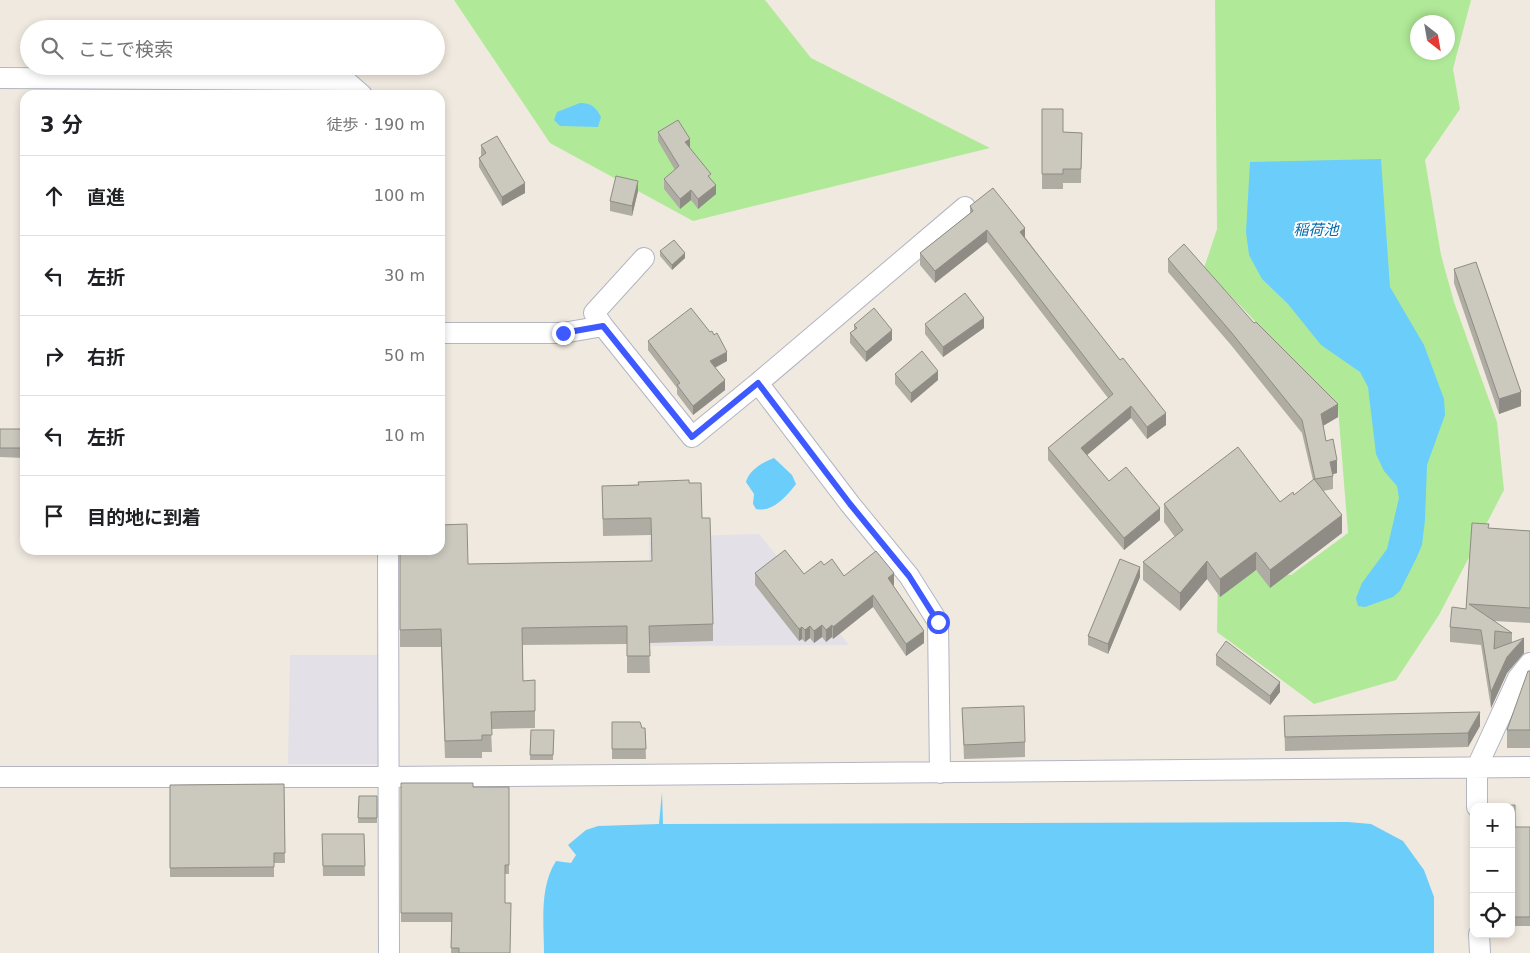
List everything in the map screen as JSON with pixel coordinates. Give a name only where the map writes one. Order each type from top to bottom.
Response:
[{"type":"street","points":[[0,78],[344,80],[356,90]]},
{"type":"street","points":[[644,258],[594,313],[692,437],[965,206]]},
{"type":"street","points":[[445,333],[563,333],[603,326]]},
{"type":"street","points":[[758,383],[850,504],[909,576],[938,622],[940,774]]},
{"type":"street","points":[[388,555],[389,953]]},
{"type":"street","points":[[1478,803],[1477,767],[1518,678],[1530,663]]},
{"type":"street","points":[[0,778],[940,774],[1530,767]]},
{"type":"street","points":[[1479,938],[1480,953]]},
{"type":"shaded area","points":[[759,534],[849,645],[650,646],[649,537]]},
{"type":"shaded area","points":[[290,655],[384,655],[382,764],[288,764]]},
{"type":"green space","points":[[454,0],[765,0],[811,58],[990,148],[693,221],[550,143]]},
{"type":"green space","points":[[1215,0],[1471,0],[1453,69],[1460,109],[1425,160],[1441,255],[1454,302],[1497,422],[1504,490],[1439,615],[1396,680],[1314,704],[1217,632],[1218,567],[1291,575],[1348,533],[1338,408],[1204,268],[1217,229]]},
{"type":"water","points":[[580,103],[593,106],[597,111],[601,117],[598,127],[560,126],[554,120],[557,112]]},
{"type":"water","name":"稲荷池","points":[[1381,159],[1390,287],[1424,345],[1444,399],[1445,415],[1427,465],[1422,545],[1400,591],[1393,597],[1365,607],[1358,606],[1356,598],[1362,583],[1387,549],[1399,498],[1397,486],[1384,471],[1376,454],[1368,387],[1360,372],[1321,345],[1288,304],[1262,279],[1249,255],[1246,232],[1250,162]]},
{"type":"water","points":[[774,458],[792,475],[796,484],[784,498],[773,506],[762,510],[756,509],[753,504],[754,494],[746,482],[753,470]]},
{"type":"water","points":[[662,792],[663,824],[1348,822],[1371,824],[1403,841],[1424,870],[1434,897],[1434,953],[544,953],[543,918],[545,894],[551,871],[556,861],[571,863],[576,855],[568,845],[586,830],[598,826],[659,824]]},
{"type":"building","points":[[1042,109],[1063,109],[1063,132],[1082,133],[1081,169],[1063,169],[1063,174],[1042,174]]},
{"type":"building","points":[[678,120],[690,139],[685,142],[711,174],[708,176],[716,185],[698,199],[691,190],[680,199],[664,179],[679,166],[658,132]]},
{"type":"building","points":[[497,136],[525,183],[502,197],[479,158],[486,153],[481,145]]},
{"type":"building","points":[[616,176],[638,181],[632,206],[610,201]]},
{"type":"building","points":[[993,188],[1025,228],[1020,232],[1120,360],[1123,358],[1166,413],[1147,427],[1131,406],[1081,448],[1109,481],[1126,467],[1160,508],[1124,538],[1048,448],[1113,394],[987,230],[935,271],[920,253],[973,211],[970,206]]},
{"type":"building","points":[[674,240],[685,253],[672,265],[660,251]]},
{"type":"building","points":[[1184,244],[1254,323],[1256,322],[1338,404],[1321,414],[1326,441],[1333,439],[1337,460],[1330,462],[1333,476],[1315,479],[1302,420],[1231,332],[1168,259]]},
{"type":"building","points":[[1476,262],[1521,392],[1499,399],[1454,269]]},
{"type":"building","points":[[965,293],[984,318],[943,347],[925,324]]},
{"type":"building","points":[[691,308],[710,332],[712,331],[714,335],[717,333],[727,352],[710,361],[725,380],[693,406],[677,385],[680,383],[648,341]]},
{"type":"building","points":[[874,308],[892,330],[866,352],[850,333],[857,328],[854,325]]},
{"type":"building","points":[[922,351],[938,371],[911,393],[895,374]]},
{"type":"building","points":[[0,429],[20,429],[20,448],[0,448]]},
{"type":"building","points":[[1238,447],[1280,502],[1293,492],[1294,495],[1314,479],[1342,515],[1270,570],[1256,552],[1220,579],[1207,561],[1180,593],[1143,562],[1183,530],[1164,504]]},
{"type":"building","points":[[689,480],[689,483],[701,483],[702,518],[710,518],[713,624],[649,626],[650,656],[627,656],[627,626],[522,628],[523,681],[535,680],[535,711],[491,712],[492,735],[482,735],[482,740],[445,741],[441,629],[400,630],[400,555],[445,555],[445,525],[467,524],[468,564],[652,561],[651,518],[603,519],[602,486],[639,485],[638,482]]},
{"type":"building","points":[[1472,523],[1489,524],[1488,528],[1530,531],[1530,608],[1469,604],[1512,633],[1495,631],[1494,649],[1524,638],[1507,657],[1491,692],[1481,630],[1450,627],[1452,607],[1466,609]]},
{"type":"building","points":[[785,550],[804,574],[821,561],[824,565],[832,559],[844,576],[876,551],[894,573],[888,578],[924,631],[906,644],[873,595],[833,627],[832,625],[826,630],[822,625],[814,631],[810,626],[805,630],[802,627],[799,629],[755,573]]},
{"type":"building","points":[[1120,559],[1140,567],[1108,644],[1088,636]]},
{"type":"building","points":[[1226,641],[1280,682],[1270,696],[1216,655]]},
{"type":"building","points":[[1528,671],[1530,671],[1530,730],[1507,730]]},
{"type":"building","points":[[1024,706],[1025,742],[964,745],[962,708]]},
{"type":"building","points":[[1480,712],[1468,733],[1285,737],[1284,716]]},
{"type":"building","points":[[612,722],[640,722],[642,728],[645,728],[646,749],[612,749]]},
{"type":"building","points":[[531,730],[554,730],[553,755],[530,755]]},
{"type":"building","points":[[401,783],[473,783],[473,787],[509,787],[509,865],[505,865],[505,903],[511,903],[510,953],[459,953],[459,948],[451,948],[452,913],[401,913]]},
{"type":"building","points":[[284,784],[285,853],[274,853],[274,867],[170,868],[170,785]]},
{"type":"building","points":[[359,796],[377,796],[377,818],[358,818]]},
{"type":"building","points":[[1515,827],[1530,827],[1530,917],[1515,917]]},
{"type":"building","points":[[322,834],[364,834],[365,866],[323,866]]},
{"type":"route","points":[[563,333],[603,326],[692,437],[758,383],[850,504],[909,576],[938,622]]}]
